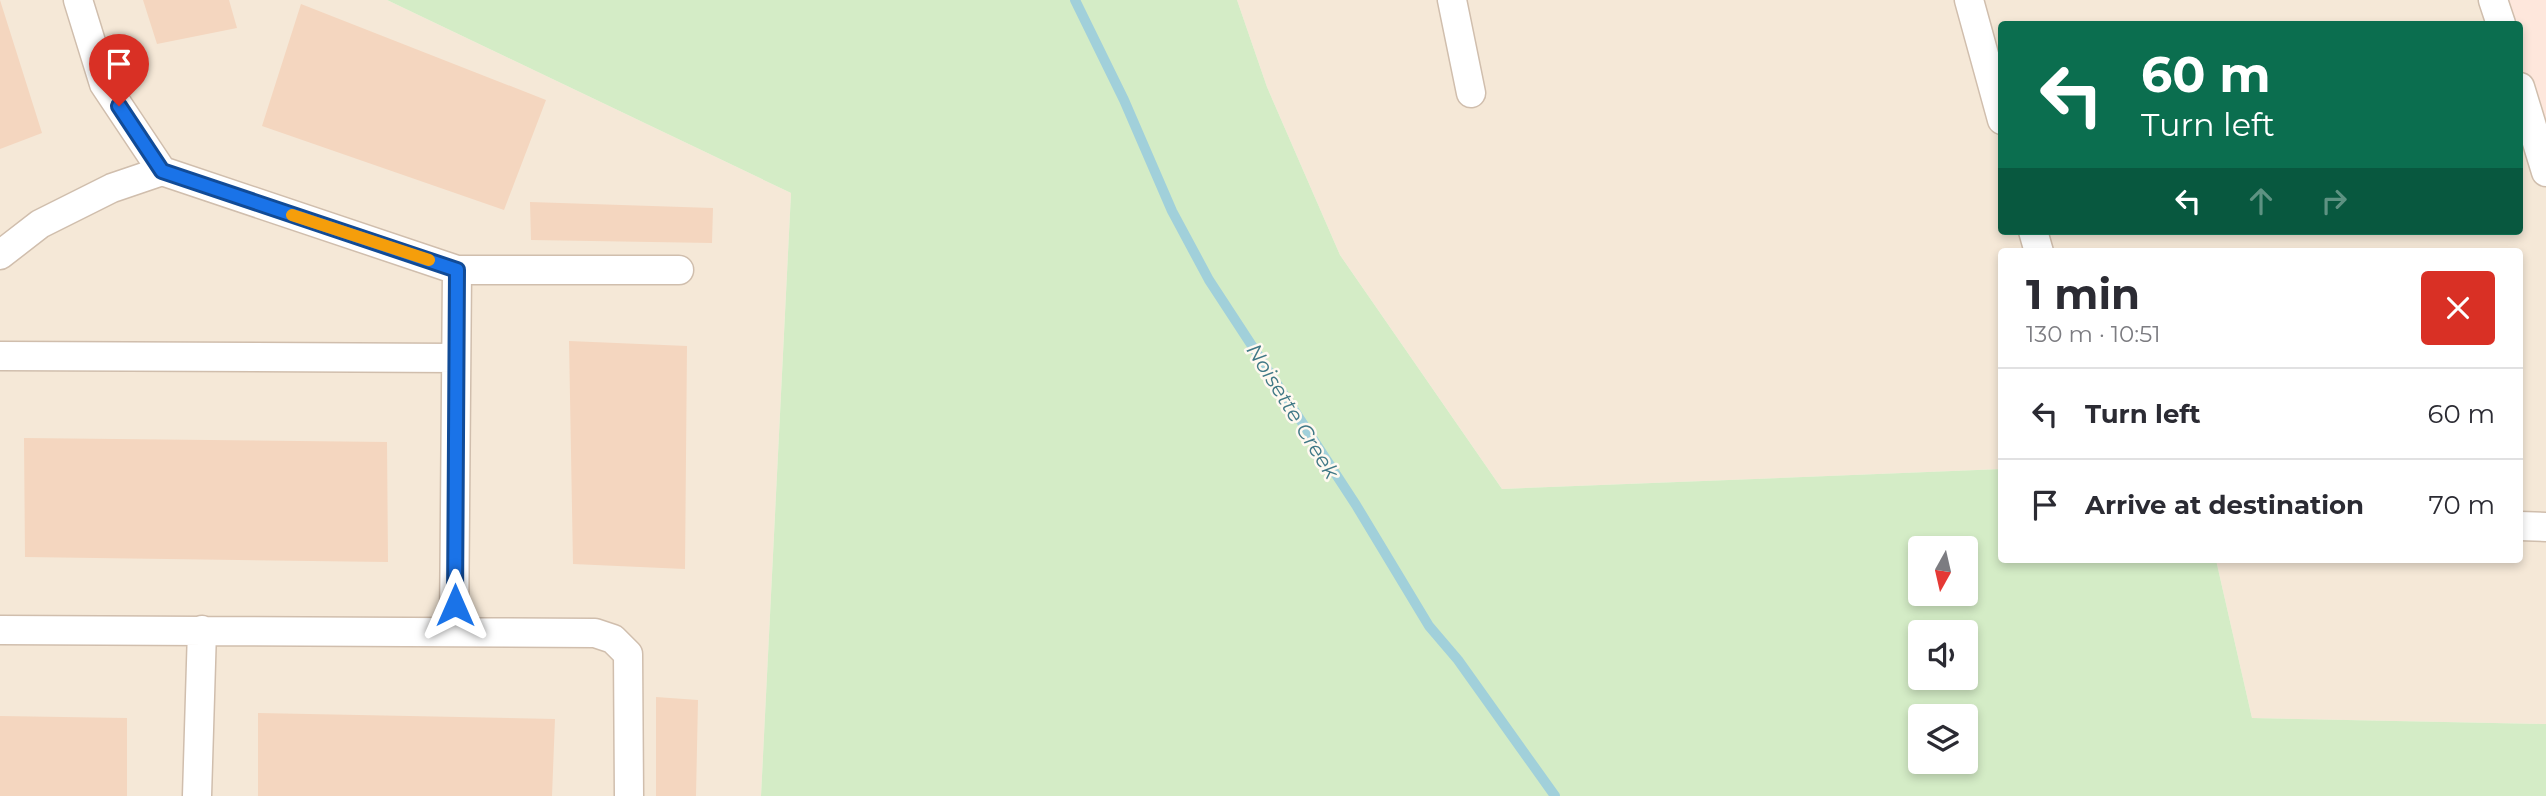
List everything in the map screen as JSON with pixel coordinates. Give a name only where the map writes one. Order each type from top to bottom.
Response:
[{"type":"street","points":[[78,0],[104,84],[162,171]]},
{"type":"street","points":[[1452,0],[1471,93]]},
{"type":"street","points":[[1969,0],[1998,105]]},
{"type":"street","points":[[2493,0],[2500,21]]},
{"type":"street","points":[[2523,97],[2546,172]]},
{"type":"street","points":[[0,255],[40,224],[112,188],[162,171],[457,270],[679,270]]},
{"type":"street","points":[[454,632],[457,270]]},
{"type":"street","points":[[0,356],[456,358]]},
{"type":"street","points":[[2523,526],[2546,527]]},
{"type":"street","points":[[0,630],[595,633],[614,639],[628,654],[629,796]]},
{"type":"street","points":[[197,796],[202,631]]},
{"type":"shaded area","points":[[0,0],[387,0],[791,193],[761,796],[0,796]]},
{"type":"shaded area","points":[[1237,0],[2493,0],[2500,21],[1998,21],[1998,235],[2523,235],[2523,97],[2546,172],[2546,724],[2252,718],[2217,563],[2523,563],[2523,248],[1998,248],[1998,469],[1502,489],[1340,255],[1267,87]]},
{"type":"shaded area","points":[[2493,0],[2546,0],[2546,172],[2523,97],[2523,21],[2500,21]]},
{"type":"green space","points":[[387,0],[1237,0],[1267,87],[1340,255],[1502,489],[1998,469],[1998,563],[2217,563],[2252,718],[2546,724],[2546,796],[761,796],[791,193]]},
{"type":"building","points":[[0,0],[42,133],[0,149]]},
{"type":"building","points":[[143,0],[229,0],[237,28],[157,44]]},
{"type":"building","points":[[301,4],[546,100],[504,210],[262,126]]},
{"type":"building","points":[[530,202],[713,208],[712,243],[531,240]]},
{"type":"building","points":[[569,341],[687,346],[685,569],[573,564]]},
{"type":"building","points":[[24,438],[387,442],[388,562],[25,557]]},
{"type":"building","points":[[656,697],[698,700],[696,796],[656,796]]},
{"type":"building","points":[[258,713],[555,719],[552,796],[258,796]]},
{"type":"building","points":[[0,716],[127,718],[127,796],[0,796]]},
{"type":"waterway","name":"Noisette Creek","points":[[1075,0],[1124,100],[1172,211],[1209,280],[1356,505],[1429,626],[1458,660],[1555,796]]},
{"type":"slow traffic","points":[[292,215],[429,260]]},
{"type":"route","points":[[119,106],[162,171],[457,270],[455,605]]}]
